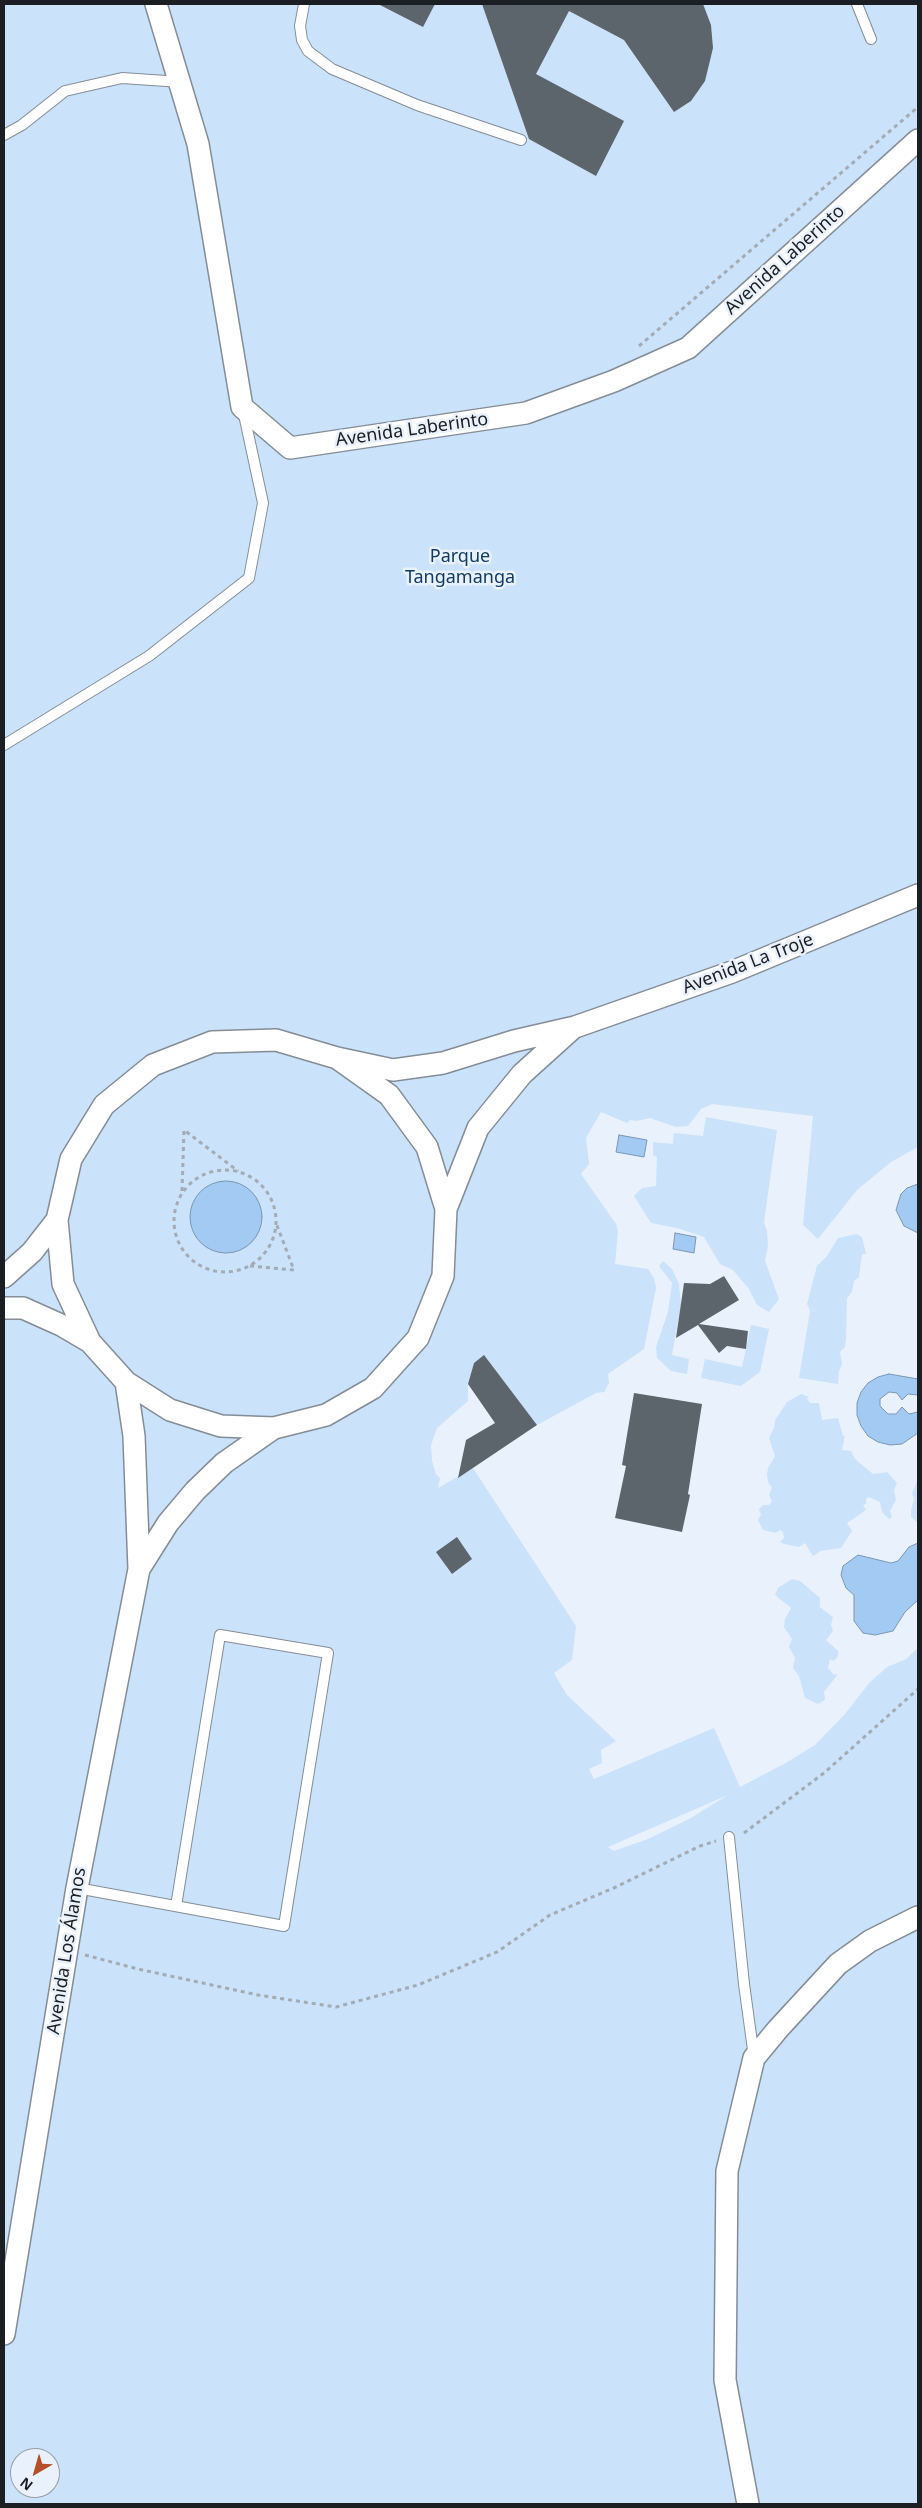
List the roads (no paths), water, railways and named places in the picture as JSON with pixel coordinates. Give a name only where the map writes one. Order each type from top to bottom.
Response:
[{"type":"street","points":[[156,4],[198,144],[242,407]]},
{"type":"street","name":"Avenida Laberinto","points":[[242,407],[290,448],[526,413],[614,382],[688,348],[918,140]]},
{"type":"street","name":"Avenida La Troje","points":[[336,1058],[393,1070],[442,1064],[514,1041],[575,1027],[732,972],[918,895]]},
{"type":"street","name":"Avenida La Troje","points":[[446,1209],[478,1128],[522,1074],[575,1027]]},
{"type":"street","points":[[276,1040],[336,1058],[389,1095],[427,1147],[446,1209],[443,1276],[418,1338],[373,1388],[326,1415],[274,1428],[221,1426],[170,1410],[126,1382],[90,1342],[63,1284],[57,1220],[71,1159],[104,1105],[153,1065],[212,1042],[276,1040]]},
{"type":"street","points":[[4,1277],[32,1252],[57,1220]]},
{"type":"street","points":[[4,1308],[23,1308],[61,1325],[90,1342]]},
{"type":"street","name":"Avenida Los Álamos","points":[[4,2334],[77,1888],[139,1569],[134,1436],[126,1382]]},
{"type":"street","name":"Avenida Los Álamos","points":[[139,1569],[168,1523],[195,1491],[224,1463],[274,1428]]},
{"type":"street","points":[[748,2504],[725,2380],[727,2171],[754,2058],[838,1964],[870,1941],[918,1917]]},
{"type":"lane","points":[[304,4],[300,26],[302,40],[308,51],[332,70],[417,105],[521,140]]},
{"type":"lane","points":[[858,4],[871,39]]},
{"type":"lane","points":[[4,135],[22,124],[65,91],[122,78],[180,82]]},
{"type":"lane","points":[[4,745],[148,656],[249,578],[263,503],[242,407]]},
{"type":"lane","points":[[77,1888],[284,1926],[328,1653],[220,1634],[176,1906]]},
{"type":"lane","points":[[730,1837],[744,1984],[754,2058]]},
{"type":"water","points":[[619,1135],[647,1140],[644,1157],[616,1152]]},
{"type":"water","points":[[226,1181],[246,1187],[256,1197],[262,1217],[256,1237],[246,1247],[226,1253],[206,1247],[196,1237],[190,1217],[196,1197],[206,1187]]},
{"type":"water","points":[[918,1184],[918,1233],[904,1226],[896,1210],[901,1194],[907,1188]]},
{"type":"water","points":[[675,1233],[696,1237],[694,1253],[673,1249]]},
{"type":"water","points":[[889,1374],[918,1379],[918,1395],[908,1394],[902,1400],[897,1393],[889,1392],[880,1399],[880,1406],[888,1414],[896,1414],[902,1407],[909,1414],[918,1412],[918,1433],[902,1444],[890,1445],[878,1442],[868,1436],[861,1426],[857,1415],[857,1403],[861,1392],[868,1383],[878,1377]]},
{"type":"water","points":[[918,1543],[918,1600],[905,1612],[893,1631],[875,1635],[863,1633],[854,1621],[854,1595],[846,1588],[841,1575],[843,1566],[858,1555],[891,1563],[898,1561],[909,1547]]},
{"type":"park label","name":"Parque Tangamanga","points":[[460,567]]}]
